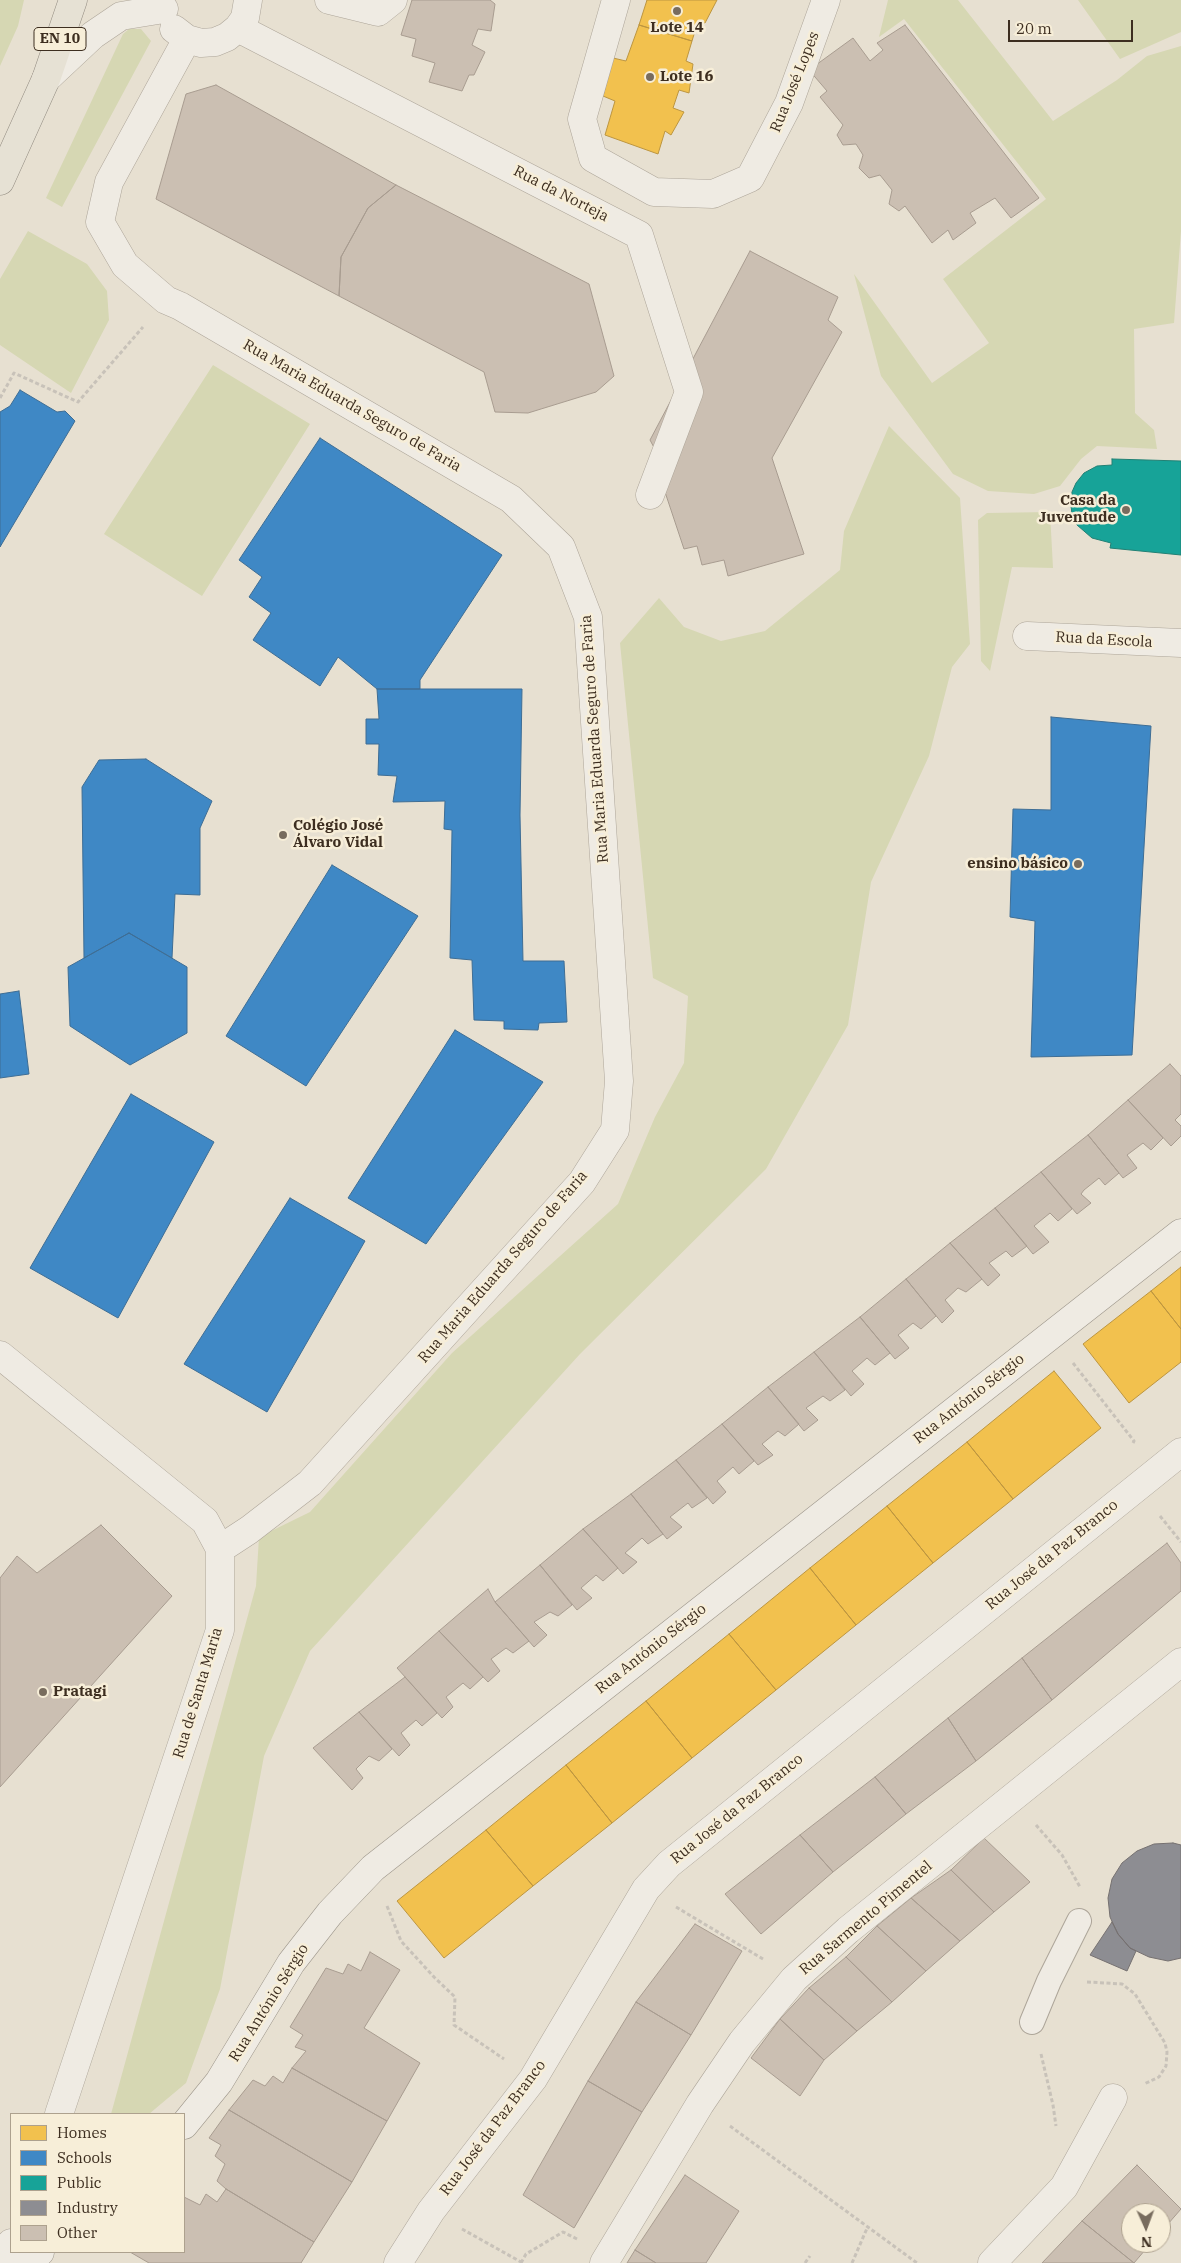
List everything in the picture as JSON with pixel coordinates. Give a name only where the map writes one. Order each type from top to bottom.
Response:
[{"type":"main road","name":"EN 10","points":[[0,181],[46,79],[73,0]]},
{"type":"street","points":[[46,79],[93,35],[121,16],[163,4],[168,21],[176,32],[187,39],[201,43],[215,42],[228,37],[238,28],[245,18],[248,0]]},
{"type":"street","points":[[328,0],[378,12],[393,0]]},
{"type":"street","name":"Rua José Lopes","points":[[616,0],[582,119],[592,158],[654,192],[713,194],[750,178],[789,103],[826,0]]},
{"type":"street","name":"Rua da Norteja","points":[[238,28],[639,234],[689,392],[650,495]]},
{"type":"street","name":"Rua Maria Eduarda Seguro de Faria","points":[[187,39],[109,182],[100,222],[125,265],[166,300],[180,306],[511,499],[561,547],[588,617],[619,1081],[615,1130],[582,1182],[310,1483],[249,1530],[220,1549]]},
{"type":"street","name":"Rua da Escola","points":[[1027,636],[1181,643]]},
{"type":"street","name":"Rua António Sérgio","points":[[185,2125],[219,2082],[292,1963],[330,1913],[373,1868],[1181,1233]]},
{"type":"street","name":"Rua de Santa Maria","points":[[0,1355],[205,1521],[220,1549],[220,1630],[59,2113]]},
{"type":"street","name":"Rua José da Paz Branco","points":[[398,2263],[431,2211],[533,2079],[646,1889],[669,1864],[698,1838],[1181,1452]]},
{"type":"street","name":"Rua Sarmento Pimentel","points":[[604,2263],[700,2104],[742,2042],[794,1979],[848,1930],[1181,1662]]},
{"type":"street","points":[[992,2263],[1064,2186],[1113,2098]]},
{"type":"street","points":[[1,2263],[10,2245]]},
{"type":"street","points":[[27,2263],[39,2253]]},
{"type":"lane","points":[[1032,2022],[1049,1981],[1080,1922]]},
{"type":"path","points":[[0,398],[14,373],[78,402],[166,300]]},
{"type":"path","points":[[1051,1335],[1109,1409]]},
{"type":"path","points":[[1045,1833],[1062,1855],[1084,1897],[1080,1922]]},
{"type":"path","points":[[373,1868],[401,1941],[434,1977],[456,1997],[454,2025],[533,2079]]},
{"type":"path","points":[[646,1889],[761,1958]]},
{"type":"path","points":[[1049,1981],[1122,1984],[1135,1994],[1165,2043],[1167,2052],[1166,2066],[1159,2077],[1113,2098]]},
{"type":"path","points":[[1032,2022],[1053,2105]]},
{"type":"path","points":[[700,2104],[917,2263]]},
{"type":"path","points":[[431,2211],[521,2263],[526,2254],[564,2232]]},
{"type":"path","points":[[852,2263],[868,2226]]},
{"type":"path","points":[[805,2263],[810,2256]]},
{"type":"green space","points":[[0,0],[24,0],[18,26],[0,66]]},
{"type":"green space","points":[[888,0],[958,0],[1053,121],[1117,80],[1147,56],[1181,46],[1181,231],[1174,323],[1134,329],[1135,413],[1154,430],[1157,449],[1097,446],[1081,459],[1060,486],[1034,494],[988,491],[953,474],[881,376],[854,274],[932,383],[989,343],[943,279],[1046,199],[904,19],[879,37]]},
{"type":"green space","points":[[1078,0],[1181,0],[1181,32],[1120,59]]},
{"type":"green space","points":[[129,29],[141,29],[151,41],[62,207],[46,198],[123,34]]},
{"type":"green space","points":[[28,231],[87,264],[107,291],[109,320],[71,393],[0,345],[0,279]]},
{"type":"green space","points":[[213,365],[310,424],[202,596],[104,534]]},
{"type":"green space","points":[[889,426],[960,498],[970,644],[952,667],[929,756],[871,882],[848,1025],[766,1169],[580,1354],[310,1651],[264,1756],[220,1989],[186,2083],[150,2113],[111,2113],[256,1586],[259,1537],[310,1512],[452,1353],[618,1204],[655,1117],[684,1063],[688,996],[653,978],[620,643],[659,598],[684,627],[721,641],[765,631],[840,570],[844,531]]},
{"type":"green space","points":[[1050,512],[1053,568],[1012,567],[990,671],[981,661],[978,520],[987,513]]},
{"type":"building: Homes","name":"Lote 14","points":[[647,0],[717,0],[705,23],[698,21],[692,41],[639,25]]},
{"type":"building: Homes","name":"Lote 16","points":[[639,25],[692,41],[686,61],[693,64],[689,93],[679,90],[673,108],[684,112],[671,135],[665,131],[658,154],[605,135],[615,101],[603,96],[613,58],[626,61]]},
{"type":"building: Homes","points":[[1181,1267],[1181,1329],[1151,1291]]},
{"type":"building: Homes","points":[[1151,1291],[1181,1329],[1181,1362],[1129,1403],[1083,1344]]},
{"type":"building: Homes","points":[[1054,1371],[1101,1428],[1013,1499],[967,1442]]},
{"type":"building: Homes","points":[[967,1442],[1013,1499],[933,1563],[887,1506]]},
{"type":"building: Homes","points":[[887,1506],[933,1563],[856,1625],[810,1568]]},
{"type":"building: Homes","points":[[810,1568],[856,1625],[776,1690],[729,1634]]},
{"type":"building: Homes","points":[[729,1634],[776,1690],[692,1758],[646,1701]]},
{"type":"building: Homes","points":[[646,1701],[692,1758],[612,1823],[566,1765]]},
{"type":"building: Homes","points":[[566,1765],[612,1823],[533,1886],[486,1830]]},
{"type":"building: Homes","points":[[486,1830],[533,1886],[444,1958],[397,1901]]},
{"type":"building: Schools","points":[[20,390],[57,412],[65,411],[75,421],[0,547],[0,412],[10,406]]},
{"type":"building: Schools","points":[[320,438],[502,555],[420,680],[420,689],[377,689],[338,657],[320,686],[253,640],[271,613],[249,597],[262,577],[239,560]]},
{"type":"building: Schools","points":[[377,689],[522,689],[520,815],[523,961],[564,961],[567,1022],[539,1023],[538,1030],[504,1029],[504,1021],[474,1020],[472,960],[450,958],[452,830],[444,829],[445,801],[393,802],[397,776],[378,775],[379,744],[366,744],[366,719],[379,719]]},
{"type":"building: Schools","name":"ensino básico","points":[[1051,717],[1151,726],[1132,1055],[1031,1057],[1035,921],[1010,917],[1013,809],[1051,810]]},
{"type":"building: Schools","points":[[146,759],[212,801],[200,828],[200,895],[175,894],[172,958],[129,933],[84,958],[82,787],[99,760]]},
{"type":"building: Schools","points":[[332,865],[418,916],[306,1086],[226,1036]]},
{"type":"building: Schools","points":[[129,933],[187,967],[187,1033],[130,1065],[70,1026],[68,967]]},
{"type":"building: Schools","points":[[19,991],[29,1074],[0,1078],[0,994]]},
{"type":"building: Schools","points":[[455,1030],[543,1082],[426,1244],[348,1198]]},
{"type":"building: Schools","points":[[131,1094],[214,1142],[118,1318],[30,1268]]},
{"type":"building: Schools","points":[[290,1198],[365,1241],[267,1412],[184,1364]]},
{"type":"building: Public","name":"Casa da Juventude","points":[[1112,459],[1181,461],[1181,555],[1110,548],[1111,543],[1092,538],[1077,525],[1071,506],[1072,492],[1076,483],[1084,473],[1097,466],[1112,465]]},
{"type":"building: Industry","points":[[1173,1843],[1181,1845],[1181,1958],[1168,1961],[1149,1957],[1130,1948],[1118,1934],[1110,1917],[1108,1898],[1112,1879],[1122,1863],[1137,1851],[1154,1844]]},
{"type":"building: Industry","points":[[1112,1922],[1118,1934],[1130,1948],[1136,1951],[1127,1971],[1090,1955]]},
{"type":"building: Other","points":[[412,0],[490,0],[495,4],[491,31],[478,29],[472,45],[485,52],[474,75],[469,75],[462,91],[429,82],[435,63],[412,56],[416,39],[401,35]]},
{"type":"building: Other","points":[[905,25],[1039,198],[1011,218],[995,198],[970,213],[976,223],[953,240],[948,230],[932,243],[905,206],[899,211],[889,204],[892,190],[880,175],[869,178],[859,168],[863,155],[856,144],[843,145],[837,135],[843,125],[820,97],[827,91],[809,70],[853,38],[870,61],[883,50],[877,43]]},
{"type":"building: Other","points":[[216,85],[396,185],[368,208],[341,257],[339,296],[156,199],[186,94]]},
{"type":"building: Other","points":[[396,185],[589,284],[614,376],[596,392],[528,413],[495,412],[484,372],[339,296],[341,257],[368,208]]},
{"type":"building: Other","points":[[750,251],[838,297],[828,320],[842,332],[772,458],[804,554],[728,576],[724,560],[702,565],[697,546],[684,549],[661,480],[666,470],[650,440]]},
{"type":"building: Other","points":[[1170,1064],[1181,1076],[1181,1114],[1175,1120],[1181,1126],[1181,1136],[1171,1146],[1128,1100]]},
{"type":"building: Other","points":[[1128,1100],[1163,1138],[1151,1150],[1143,1143],[1127,1155],[1137,1168],[1123,1178],[1088,1135]]},
{"type":"building: Other","points":[[1088,1135],[1119,1173],[1105,1185],[1099,1178],[1084,1190],[1081,1194],[1091,1203],[1077,1214],[1041,1172]]},
{"type":"building: Other","points":[[1041,1172],[1072,1209],[1058,1221],[1050,1213],[1034,1226],[1049,1242],[1033,1254],[995,1208]]},
{"type":"building: Other","points":[[995,1208],[1027,1246],[1012,1257],[1006,1251],[989,1263],[1000,1275],[988,1286],[950,1243]]},
{"type":"building: Other","points":[[950,1243],[982,1279],[966,1292],[958,1288],[945,1300],[954,1311],[942,1323],[906,1279]]},
{"type":"building: Other","points":[[906,1279],[936,1316],[921,1329],[913,1323],[898,1335],[909,1348],[895,1359],[860,1317]]},
{"type":"building: Other","points":[[860,1317],[890,1353],[875,1365],[867,1358],[852,1371],[864,1384],[851,1396],[814,1352]]},
{"type":"building: Other","points":[[814,1352],[845,1390],[830,1401],[823,1396],[806,1408],[818,1420],[804,1431],[768,1387]]},
{"type":"building: Other","points":[[768,1387],[799,1424],[785,1436],[778,1431],[762,1444],[773,1455],[758,1465],[722,1424]]},
{"type":"building: Other","points":[[722,1424],[754,1461],[739,1474],[733,1467],[717,1481],[726,1492],[713,1504],[676,1460]]},
{"type":"building: Other","points":[[676,1460],[707,1498],[692,1508],[688,1503],[670,1517],[682,1527],[667,1539],[631,1494]]},
{"type":"building: Other","points":[[631,1494],[663,1534],[648,1544],[642,1538],[625,1553],[637,1562],[623,1574],[583,1529]]},
{"type":"building: Other","name":"Pratagi","points":[[101,1525],[172,1596],[0,1787],[0,1578],[17,1556],[37,1573]]},
{"type":"building: Other","points":[[583,1529],[618,1568],[603,1581],[596,1575],[581,1588],[592,1598],[577,1610],[540,1565]]},
{"type":"building: Other","points":[[1167,1543],[1181,1563],[1181,1591],[1052,1700],[1022,1658]]},
{"type":"building: Other","points":[[540,1565],[572,1605],[558,1616],[550,1612],[534,1622],[547,1635],[534,1647],[495,1602]]},
{"type":"building: Other","points":[[488,1589],[495,1602],[529,1641],[513,1653],[506,1648],[491,1659],[500,1671],[488,1682],[439,1631]]},
{"type":"building: Other","points":[[439,1631],[483,1677],[470,1689],[463,1683],[446,1697],[453,1707],[442,1718],[397,1668]]},
{"type":"building: Other","points":[[1022,1658],[1052,1700],[976,1761],[948,1718]]},
{"type":"building: Other","points":[[405,1677],[437,1713],[422,1726],[416,1720],[401,1733],[410,1745],[399,1756],[359,1712]]},
{"type":"building: Other","points":[[359,1712],[392,1749],[379,1761],[369,1756],[356,1769],[363,1778],[352,1790],[313,1748]]},
{"type":"building: Other","points":[[948,1718],[976,1761],[906,1814],[875,1777]]},
{"type":"building: Other","points":[[875,1777],[906,1814],[833,1872],[800,1835]]},
{"type":"building: Other","points":[[800,1835],[833,1872],[761,1934],[725,1894]]},
{"type":"building: Other","points":[[984,1838],[1030,1882],[994,1912],[951,1870]]},
{"type":"building: Other","points":[[951,1870],[994,1912],[960,1941],[911,1898]]},
{"type":"building: Other","points":[[911,1898],[960,1941],[926,1971],[877,1926]]},
{"type":"building: Other","points":[[695,1924],[742,1951],[691,2035],[636,2002]]},
{"type":"building: Other","points":[[877,1926],[926,1971],[892,2002],[846,1957]]},
{"type":"building: Other","points":[[370,1952],[400,1970],[364,2028],[420,2063],[387,2121],[292,2068],[306,2051],[295,2047],[303,2035],[290,2027],[326,1968],[343,1974],[348,1964],[361,1971]]},
{"type":"building: Other","points":[[846,1957],[892,2002],[857,2031],[809,1988]]},
{"type":"building: Other","points":[[809,1988],[857,2031],[824,2060],[780,2019]]},
{"type":"building: Other","points":[[636,2002],[691,2035],[642,2112],[588,2081]]},
{"type":"building: Other","points":[[780,2019],[824,2060],[800,2096],[751,2058]]},
{"type":"building: Other","points":[[292,2068],[387,2121],[352,2182],[229,2110],[253,2080],[265,2086],[273,2076],[283,2083]]},
{"type":"building: Other","points":[[588,2081],[642,2112],[574,2228],[523,2195]]},
{"type":"building: Other","points":[[229,2110],[352,2182],[314,2242],[226,2189],[217,2181],[225,2164],[215,2156],[221,2145],[209,2138]]},
{"type":"building: Other","points":[[1137,2165],[1181,2209],[1171,2220],[1171,2203],[1121,2203],[1121,2252],[1082,2221]]},
{"type":"building: Other","points":[[685,2175],[739,2211],[706,2263],[656,2263],[635,2250]]},
{"type":"building: Other","points":[[226,2189],[314,2242],[301,2263],[149,2263],[132,2253],[185,2253],[185,2198],[200,2205],[206,2194],[217,2202]]},
{"type":"building: Other","points":[[1082,2221],[1134,2263],[1042,2263]]},
{"type":"building: Other","points":[[635,2250],[656,2263],[627,2263]]},
{"type":"building: Other","points":[[1122,2253],[1142,2253],[1134,2263]]},
{"type":"place","name":"Lote 14","points":[[677,11]]},
{"type":"place","name":"Lote 16","points":[[650,77]]},
{"type":"place","name":"Casa da Juventude","points":[[1126,510]]},
{"type":"place","name":"Colégio José Álvaro Vidal","points":[[283,835]]},
{"type":"place","name":"ensino básico","points":[[1078,864]]},
{"type":"place","name":"Pratagi","points":[[43,1692]]}]
